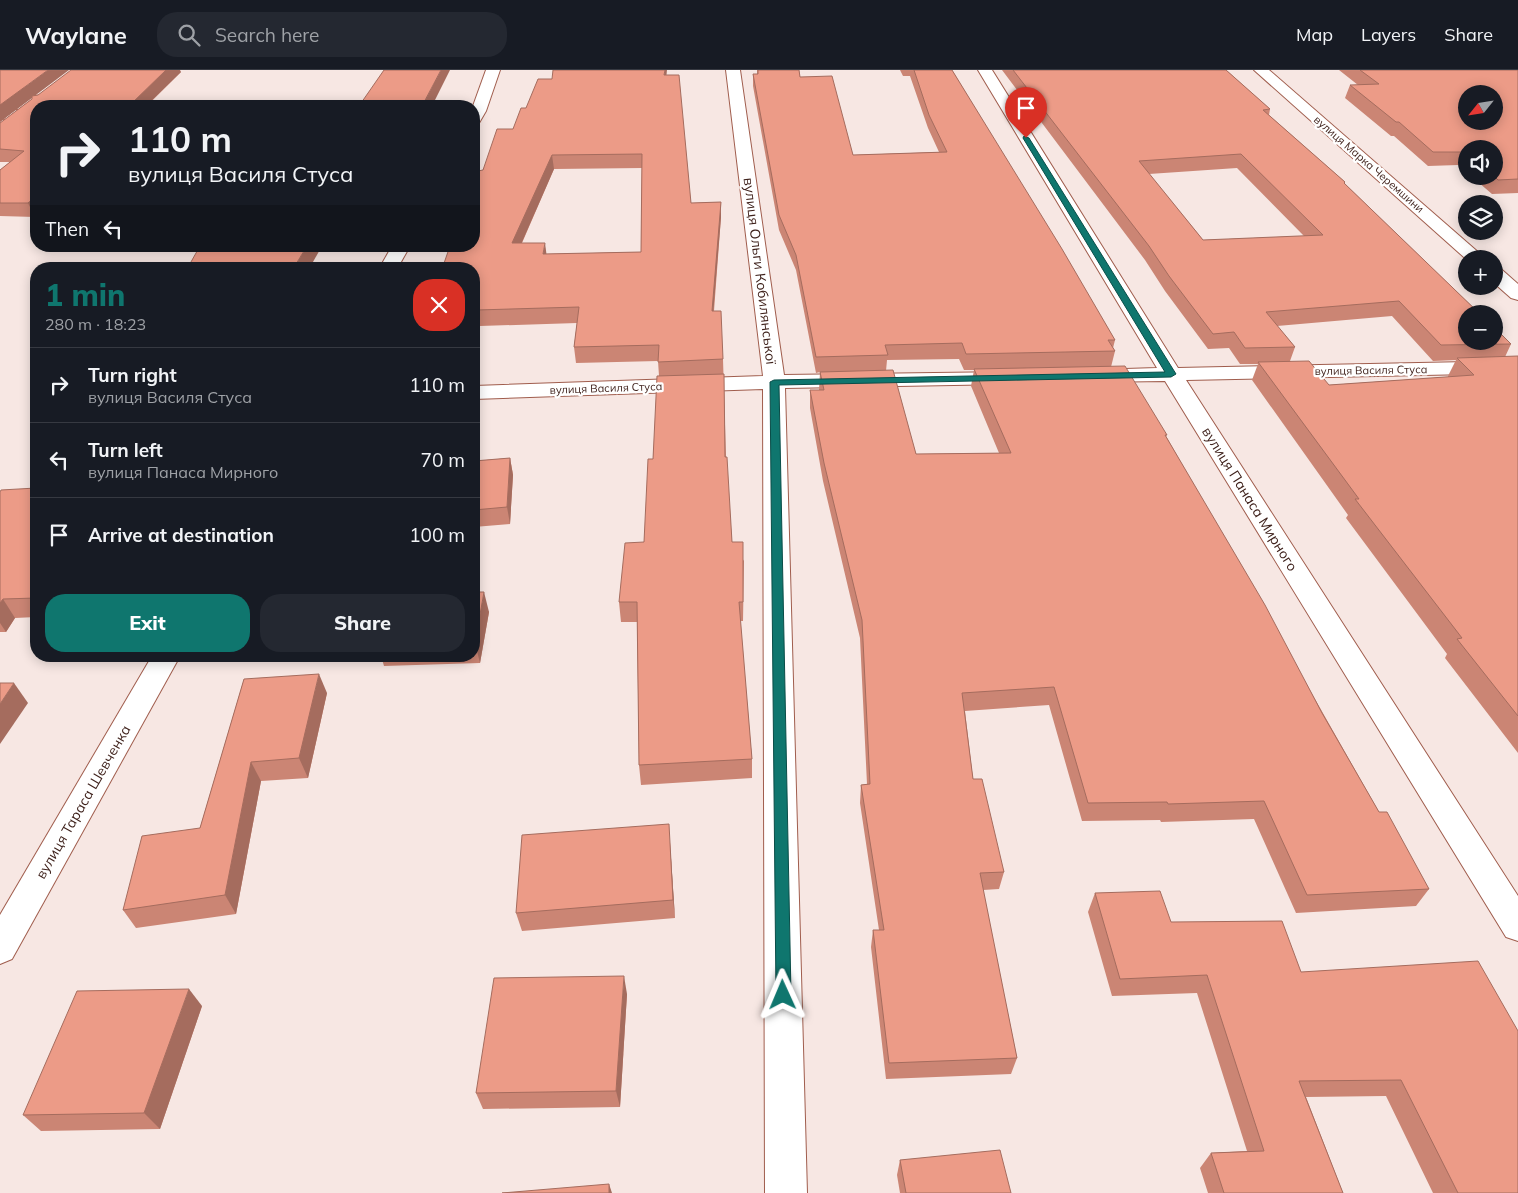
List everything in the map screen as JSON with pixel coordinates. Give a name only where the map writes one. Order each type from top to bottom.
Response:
[{"type":"street","points":[[480,102],[493,70]]},
{"type":"street","name":"вулиця Ольги Кобилянської","points":[[733,70],[774,382],[786,1193]]},
{"type":"street","name":"вулиця Панаса Мирного","points":[[985,70],[1171,374],[1518,926]]},
{"type":"street","name":"вулиця Марка Черемшини","points":[[1261,70],[1467,250]]},
{"type":"street","points":[[0,115],[30,110]]},
{"type":"street","points":[[0,131],[30,112]]},
{"type":"street","points":[[1503,281],[1518,294]]},
{"type":"street","name":"вулиця Василя Стуса","points":[[1072,376],[1518,367]]},
{"type":"street","name":"вулиця Василя Стуса","points":[[480,393],[774,382],[1032,377]]},
{"type":"street","name":"вулиця Тараса Шевченка","points":[[0,948],[163,662]]},
{"type":"building","points":[[0,70],[48,70],[0,105]]},
{"type":"building","points":[[71,70],[166,70],[135,100],[31,100],[32,96],[38,95]]},
{"type":"building","points":[[384,70],[441,70],[425,100],[363,100]]},
{"type":"building","points":[[553,70],[665,70],[664,75],[679,75],[691,203],[721,202],[712,311],[721,311],[723,359],[658,362],[659,345],[574,347],[579,307],[480,310],[480,262],[444,262],[448,252],[480,252],[480,171],[483,170],[497,129],[513,129],[521,108],[526,108],[538,79],[552,79]],"holes":[[[642,154],[641,252],[543,254],[545,243],[512,243],[552,155]]]},
{"type":"building","points":[[758,70],[799,70],[800,77],[832,76],[853,155],[947,152],[929,115],[914,70],[952,70],[1062,249],[1115,340],[1108,340],[1115,351],[966,354],[962,343],[885,345],[888,355],[816,357],[796,255],[779,215],[753,74],[758,74]]},
{"type":"building","points":[[1013,70],[1226,70],[1270,109],[1263,110],[1345,182],[1458,293],[1458,295],[1471,305],[1458,305],[1458,345],[1441,345],[1399,301],[1266,312],[1295,347],[1245,348],[1234,332],[1213,334],[1149,246]],"holes":[[[1241,154],[1323,235],[1203,240],[1139,161]]]},
{"type":"building","points":[[1360,70],[1518,70],[1518,179],[1503,180],[1503,140],[1458,140],[1458,152],[1433,152],[1399,122],[1396,122],[1350,85],[1379,84]]},
{"type":"building","points":[[30,100],[30,201],[28,203],[0,203],[0,170],[24,151],[0,149],[0,123]]},
{"type":"building","points":[[197,252],[303,252],[297,262],[191,262]]},
{"type":"building","points":[[1503,336],[1511,344],[1503,344]]},
{"type":"building","points":[[1518,356],[1518,716],[1457,639],[1462,638],[1355,499],[1359,499],[1258,362],[1309,361],[1329,385],[1474,375],[1457,358]]},
{"type":"building","points":[[1125,366],[1265,605],[1322,713],[1379,812],[1387,812],[1429,889],[1307,895],[1264,801],[1168,804],[1167,802],[1088,803],[1054,687],[962,693],[973,779],[982,779],[1004,872],[980,873],[1017,1058],[889,1063],[873,930],[884,930],[861,785],[870,784],[862,620],[824,463],[810,390],[824,390],[820,372],[893,370],[916,454],[1011,453],[974,369]]},
{"type":"building","points":[[724,374],[725,457],[727,457],[732,542],[743,542],[743,602],[739,602],[752,759],[639,765],[637,602],[619,602],[625,543],[644,542],[648,459],[653,459],[657,376]]},
{"type":"building","points":[[510,458],[507,507],[480,509],[480,460]]},
{"type":"building","points":[[30,488],[30,598],[3,599],[0,603],[0,492],[1,490]]},
{"type":"building","points":[[480,592],[484,592],[480,615]]},
{"type":"building","points":[[319,674],[299,758],[251,762],[225,895],[123,910],[142,836],[200,828],[244,679]]},
{"type":"building","points":[[0,683],[14,683],[0,704]]},
{"type":"building","points":[[669,824],[673,900],[516,913],[522,835]]},
{"type":"building","points":[[1160,891],[1171,922],[1282,921],[1301,972],[1478,961],[1518,1031],[1518,1193],[1458,1193],[1401,1080],[1299,1081],[1343,1193],[1224,1193],[1211,1153],[1264,1151],[1207,975],[1120,979],[1095,893]]},
{"type":"building","points":[[624,976],[616,1091],[476,1093],[494,978]]},
{"type":"building","points":[[189,989],[144,1113],[23,1115],[77,991]]},
{"type":"building","points":[[1000,1150],[1011,1193],[906,1193],[900,1160]]},
{"type":"building","points":[[609,1184],[609,1193],[502,1193]]},
{"type":"route","points":[[783,995],[774,382],[1171,374],[1026,138]]}]
